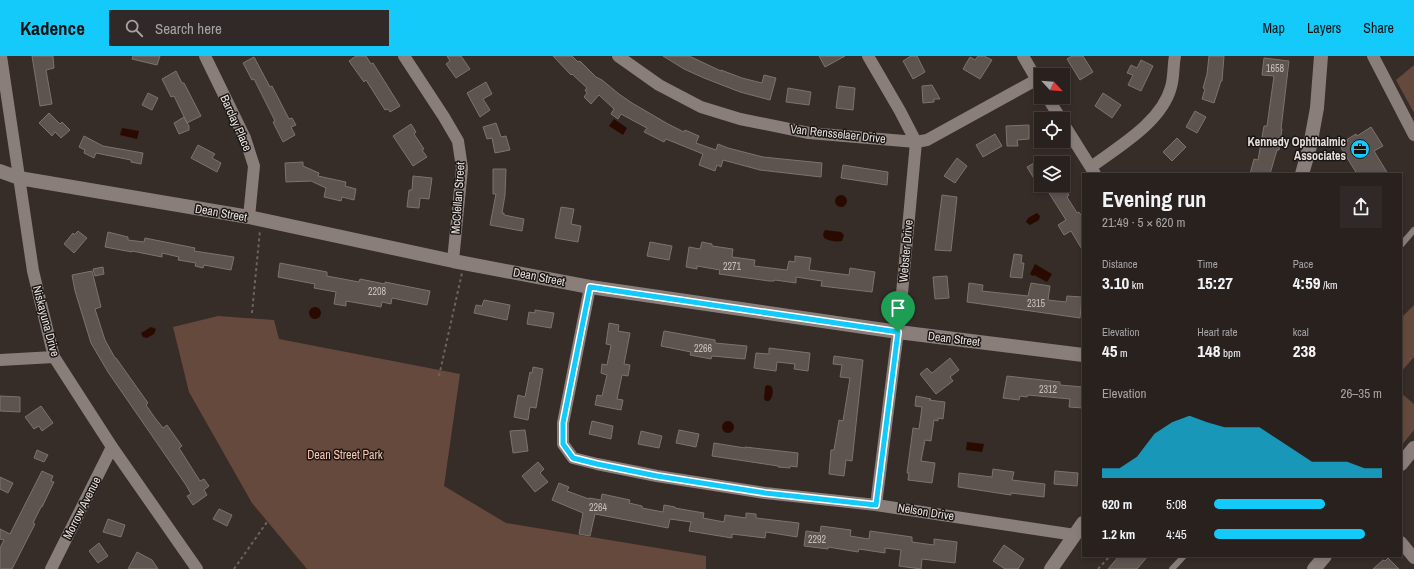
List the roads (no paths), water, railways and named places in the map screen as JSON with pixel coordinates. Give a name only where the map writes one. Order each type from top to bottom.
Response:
[{"type":"street","name":"Niskayuna Drive","points":[[1,56],[33,271],[54,357],[112,447],[197,569]]},
{"type":"street","name":"Barclay Place","points":[[204,56],[245,138],[254,166],[255,219]]},
{"type":"street","name":"McClellan Street","points":[[404,56],[458,141],[462,168],[459,261]]},
{"type":"street","name":"Van Rensselaer Drive","points":[[618,56],[659,84],[701,107],[740,119],[809,133],[916,142],[927,140],[1034,86]]},
{"type":"street","points":[[868,56],[916,142]]},
{"type":"street","points":[[1023,56],[1034,77]]},
{"type":"street","points":[[1070,133],[1093,171],[1137,133],[1159,111],[1171,87],[1175,56]]},
{"type":"street","points":[[1302,173],[1310,146],[1317,108],[1320,56]]},
{"type":"street","points":[[1373,56],[1414,135]]},
{"type":"street","name":"Webster Drive","points":[[876,505],[898,332],[916,142]]},
{"type":"street","name":"Dean Street","points":[[0,171],[19,178],[255,219],[590,287],[898,332],[1082,355]]},
{"type":"street","name":"Nelson Drive","points":[[590,287],[563,423],[563,444],[573,458],[673,479],[765,493],[876,505],[1074,535]]},
{"type":"street","points":[[0,360],[54,357]]},
{"type":"street","name":"Morrow Avenue","points":[[51,569],[112,447]]},
{"type":"street","points":[[1402,463],[1414,448]]},
{"type":"street","points":[[1051,569],[1082,524]]},
{"type":"street","points":[[1402,543],[1414,558]]},
{"type":"street","points":[[1314,569],[1324,557]]},
{"type":"lane","points":[[1402,244],[1414,230]]},
{"type":"lane","points":[[1172,569],[1183,557]]},
{"type":"place","name":"Kennedy Ophthalmic Associates","points":[[1360,149]]},
{"type":"park label","name":"Dean Street Park","points":[[345,455]]}]
